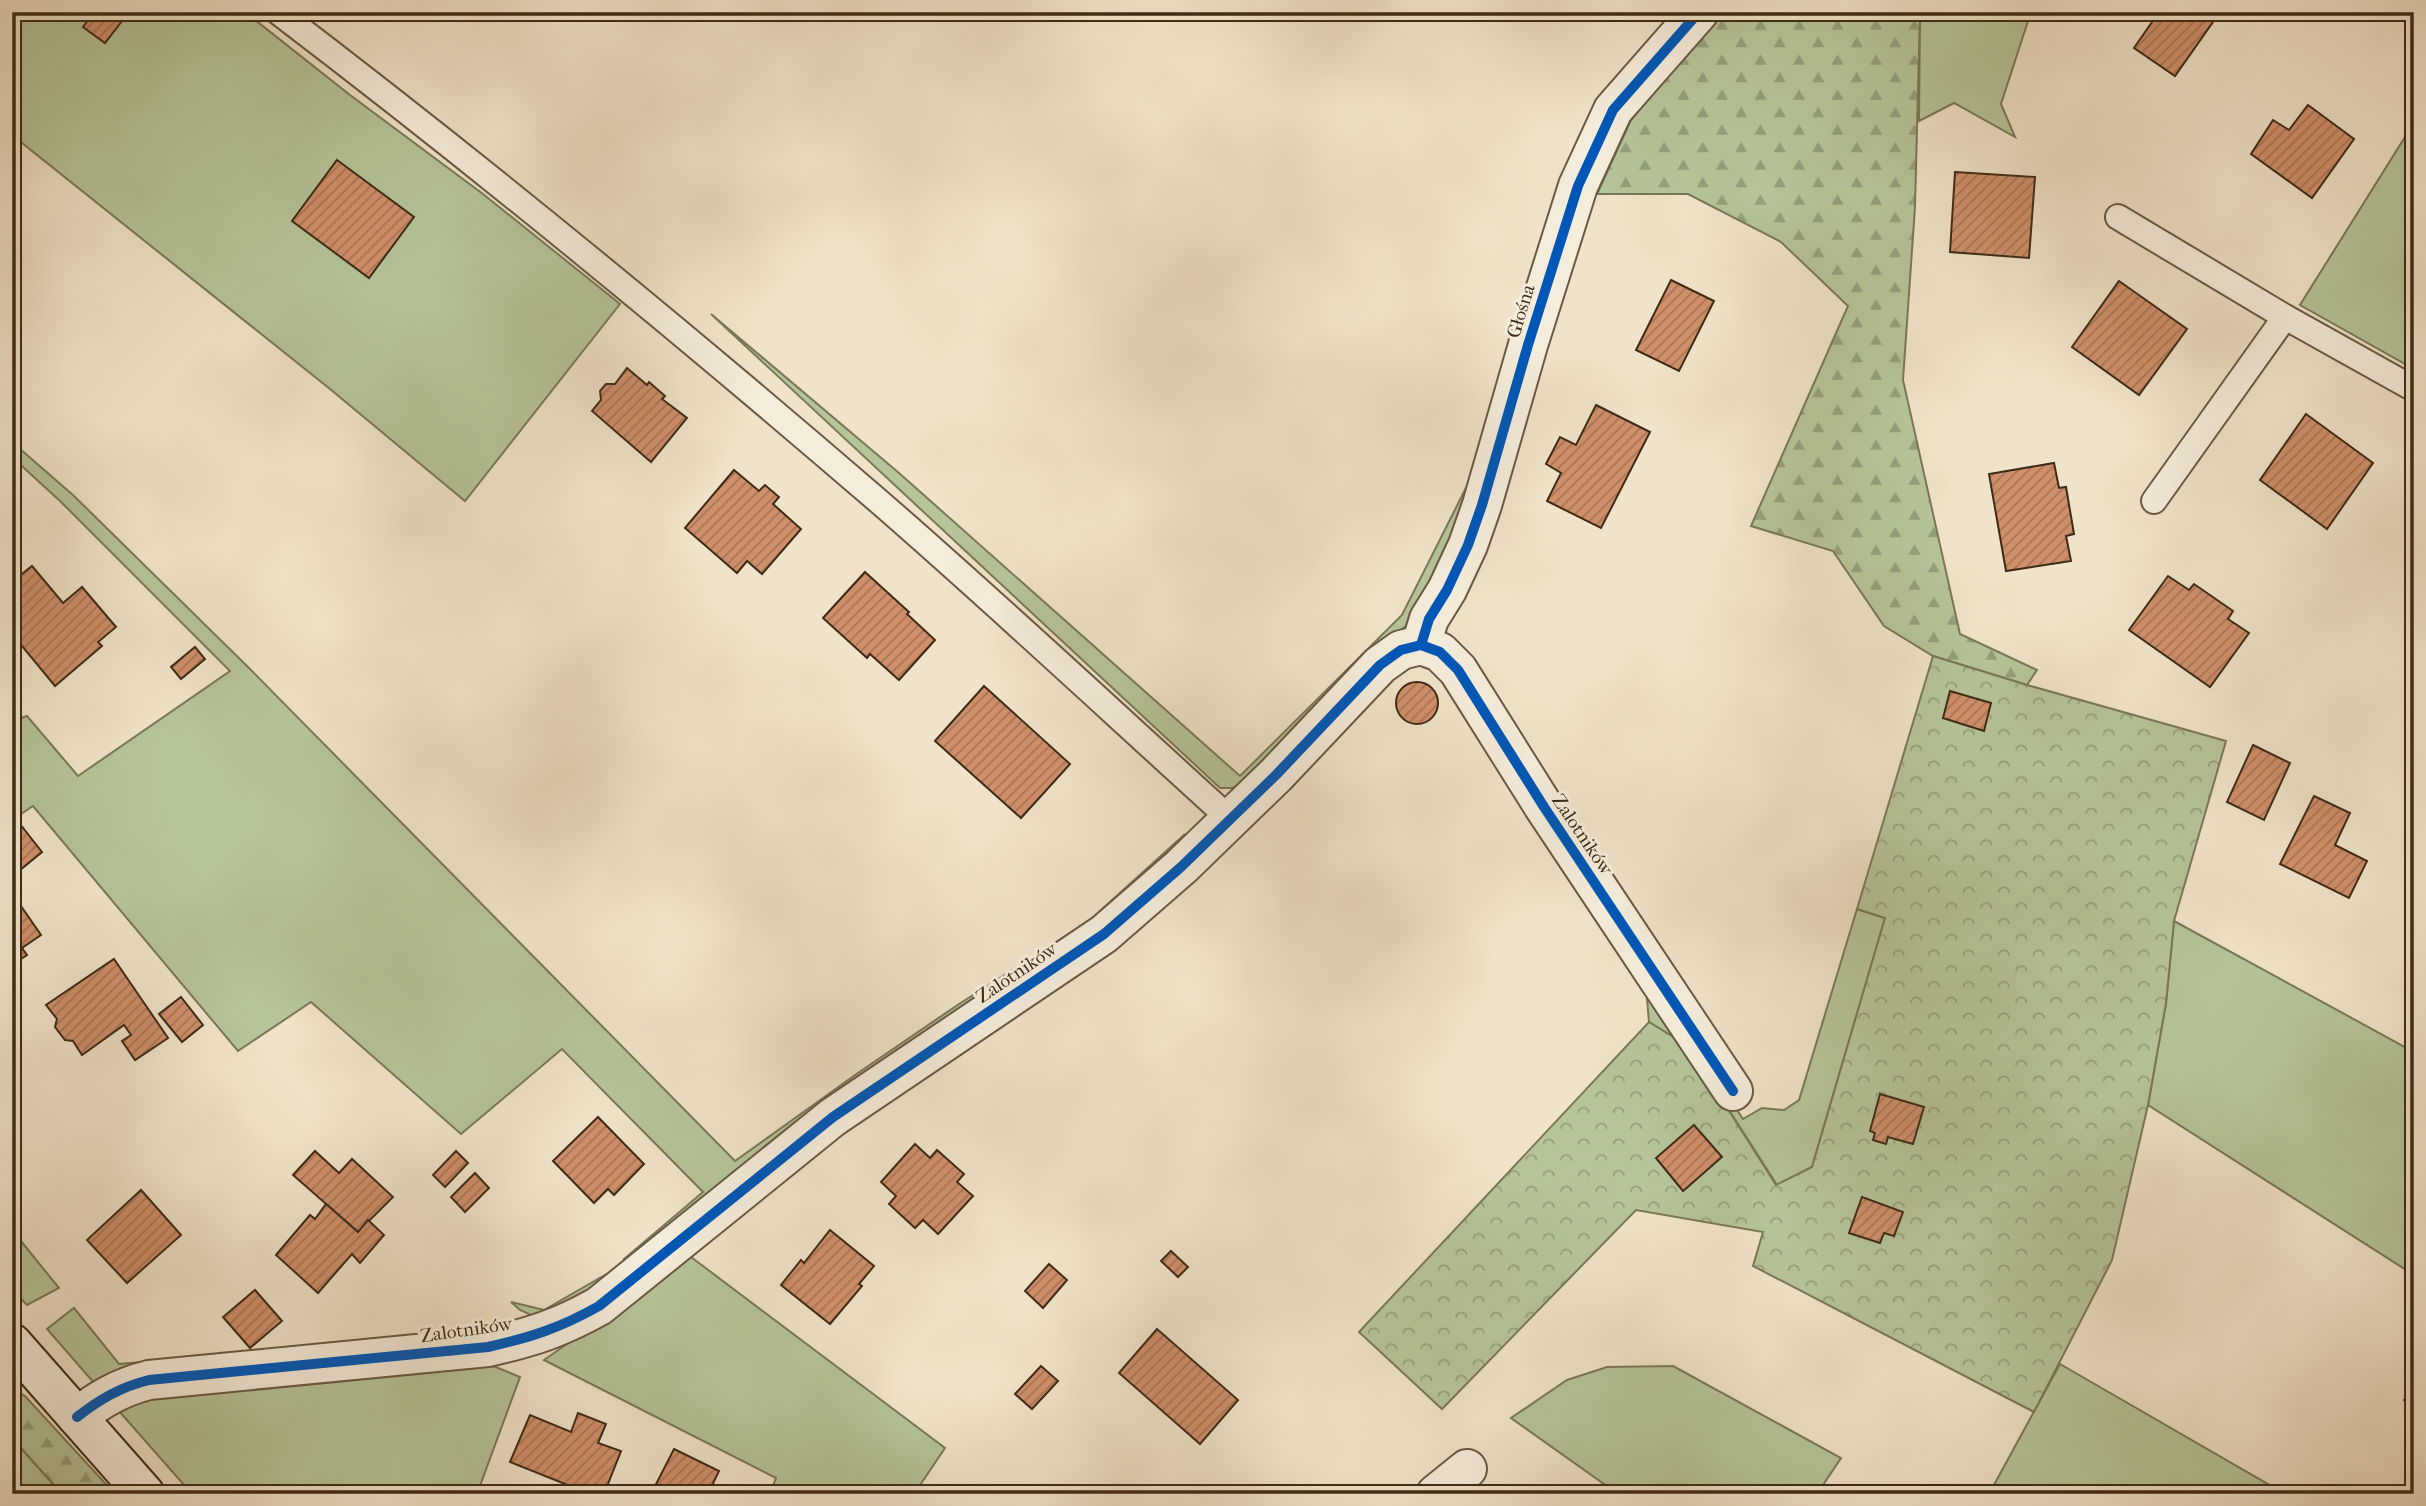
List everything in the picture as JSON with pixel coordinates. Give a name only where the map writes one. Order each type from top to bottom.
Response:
[{"type":"street","name":"Głośna","points":[[1421,645],[1429,619],[1447,590],[1468,545],[1482,505],[1578,186],[1613,110],[1699,12]]},
{"type":"street","name":"Zalotników","points":[[78,1417],[97,1401],[124,1386],[149,1380],[488,1347],[536,1336],[569,1323],[599,1306],[833,1117],[1104,934],[1181,867],[1276,775],[1380,665],[1401,650],[1421,645],[1440,652],[1458,670],[1544,807],[1734,1091]]},
{"type":"street","points":[[13,1346],[145,1494]]},
{"type":"street","points":[[1436,1494],[1467,1469]]},
{"type":"lane","points":[[278,12],[486,172],[628,288],[878,501],[1229,818]]},
{"type":"lane","points":[[2118,217],[2414,389]]},
{"type":"lane","points":[[2154,500],[2286,317]]},
{"type":"green space","points":[[12,12],[245,12],[350,95],[483,194],[620,304],[465,501],[330,389],[12,135]]},
{"type":"green space","points":[[1720,12],[1920,12],[1915,207],[1903,380],[1960,634],[2037,670],[2027,685],[1933,656],[1884,626],[1833,551],[1751,526],[1848,306],[1781,242],[1688,194],[1597,194],[1631,120]]},
{"type":"green space","points":[[1920,12],[2031,12],[2001,104],[2015,137],[1954,103],[1919,121]]},
{"type":"green space","points":[[2405,137],[2414,140],[2414,369],[2300,305]]},
{"type":"green space","points":[[711,314],[899,473],[1240,776],[1402,615],[1479,462],[1435,586],[1406,626],[1249,782],[1232,788],[1220,788]]},
{"type":"green space","points":[[12,442],[73,495],[249,668],[735,1161],[959,1004],[1089,921],[1185,834],[1171,855],[1131,895],[634,1264],[624,1259],[703,1192],[562,1049],[461,1134],[311,1002],[238,1051],[33,806],[12,820],[12,721],[27,716],[78,776],[230,671],[60,501],[12,457]]},
{"type":"green space","points":[[1933,656],[2226,741],[2174,921],[2166,1003],[2148,1105],[2112,1260],[2034,1412],[1753,1266],[1763,1232],[1636,1210],[1442,1409],[1359,1332],[1649,1022],[1688,1046],[1776,1185],[1812,1167],[1885,918],[1857,909]]},
{"type":"green space","points":[[1857,909],[1885,918],[1812,1167],[1777,1185],[1688,1046],[1649,1022],[1646,987],[1658,992],[1743,1119],[1762,1108],[1784,1110],[1799,1100]]},
{"type":"green space","points":[[2174,921],[2414,1052],[2414,1275],[2148,1105],[2166,1003]]},
{"type":"green space","points":[[12,1230],[59,1288],[27,1305],[12,1289]]},
{"type":"green space","points":[[691,1257],[945,1448],[914,1494],[770,1494],[776,1478],[544,1360]]},
{"type":"green space","points":[[605,1275],[607,1281],[535,1317],[511,1302],[544,1310]]},
{"type":"green space","points":[[74,1308],[119,1364],[222,1355],[94,1383],[47,1329]]},
{"type":"green space","points":[[486,1363],[520,1377],[477,1494],[192,1494],[118,1410],[139,1397]]},
{"type":"green space","points":[[2060,1364],[2285,1494],[1989,1494]]},
{"type":"green space","points":[[1673,1366],[1841,1458],[1817,1494],[1618,1494],[1511,1418],[1567,1380],[1607,1367]]},
{"type":"green space","points":[[12,1389],[25,1396],[115,1494],[62,1494],[12,1438]]},
{"type":"green space","points":[[12,1438],[62,1494],[12,1494]]},
{"type":"building","points":[[94,12],[111,12],[122,21],[105,43],[83,27]]},
{"type":"building","points":[[2159,12],[2220,12],[2175,76],[2134,48]]},
{"type":"building","points":[[2308,105],[2354,139],[2312,198],[2251,154],[2273,120],[2289,130]]},
{"type":"building","points":[[337,160],[414,217],[369,278],[292,221]]},
{"type":"building","points":[[1955,172],[2035,177],[2029,258],[1950,252]]},
{"type":"building","points":[[1671,280],[1714,301],[1679,371],[1636,350]]},
{"type":"building","points":[[2119,281],[2187,329],[2139,395],[2072,347]]},
{"type":"building","points":[[627,368],[647,385],[649,382],[665,396],[662,399],[687,418],[651,462],[592,411],[601,400],[600,391],[606,384],[615,384]]},
{"type":"building","points":[[1596,405],[1650,432],[1601,528],[1547,501],[1561,473],[1546,464],[1560,437],[1576,445]]},
{"type":"building","points":[[2306,414],[2373,463],[2327,529],[2260,480]]},
{"type":"building","points":[[2054,463],[2059,488],[2066,487],[2074,534],[2066,536],[2071,561],[2006,571],[1989,474]]},
{"type":"building","points":[[734,470],[759,491],[765,485],[779,497],[773,504],[801,529],[762,574],[747,561],[737,573],[685,528]]},
{"type":"building","points":[[32,566],[63,603],[82,587],[116,627],[98,642],[102,646],[55,686],[12,634],[12,582]]},
{"type":"building","points":[[865,572],[935,640],[899,680],[870,654],[867,658],[823,618]]},
{"type":"building","points":[[2168,576],[2189,590],[2194,584],[2233,611],[2228,619],[2249,633],[2210,687],[2129,630]]},
{"type":"building","points":[[195,647],[205,659],[181,679],[171,667]]},
{"type":"building","points":[[1417,682],[1432,688],[1438,703],[1432,718],[1417,724],[1402,718],[1396,703],[1402,688]]},
{"type":"building","points":[[984,686],[1070,764],[1021,818],[935,741]]},
{"type":"building","points":[[1950,691],[1991,703],[1984,731],[1943,718]]},
{"type":"building","points":[[2253,745],[2290,763],[2264,820],[2227,802]]},
{"type":"building","points":[[2314,796],[2350,813],[2335,845],[2367,861],[2349,898],[2280,864]]},
{"type":"building","points":[[20,824],[42,852],[20,870],[12,860],[12,830]]},
{"type":"building","points":[[12,893],[41,935],[22,948],[27,955],[12,965]]},
{"type":"building","points":[[114,959],[168,1038],[135,1060],[122,1041],[131,1035],[124,1025],[82,1055],[73,1041],[65,1040],[55,1027],[57,1019],[46,1005]]},
{"type":"building","points":[[181,997],[203,1025],[182,1042],[159,1014]]},
{"type":"building","points":[[1880,1094],[1924,1107],[1913,1144],[1888,1137],[1886,1144],[1873,1140],[1875,1133],[1870,1131]]},
{"type":"building","points":[[598,1117],[644,1164],[614,1195],[608,1189],[594,1203],[553,1161]]},
{"type":"building","points":[[1694,1125],[1722,1157],[1683,1191],[1656,1158]]},
{"type":"building","points":[[915,1144],[930,1158],[937,1150],[964,1174],[957,1182],[973,1196],[938,1234],[923,1220],[915,1228],[889,1204],[896,1196],[881,1182]]},
{"type":"building","points":[[315,1151],[339,1173],[352,1159],[393,1197],[358,1232],[293,1175]]},
{"type":"building","points":[[456,1151],[468,1163],[445,1187],[433,1175]]},
{"type":"building","points":[[475,1173],[489,1188],[465,1212],[451,1197]]},
{"type":"building","points":[[141,1190],[181,1235],[127,1283],[87,1240]]},
{"type":"building","points":[[1862,1197],[1903,1212],[1894,1236],[1884,1233],[1880,1243],[1849,1233]]},
{"type":"building","points":[[326,1204],[358,1232],[368,1220],[384,1235],[360,1263],[352,1254],[318,1293],[276,1255],[310,1215],[315,1219]]},
{"type":"building","points":[[830,1230],[874,1266],[859,1284],[862,1286],[830,1324],[781,1285],[801,1260],[804,1263]]},
{"type":"building","points":[[1171,1251],[1188,1267],[1178,1277],[1161,1261]]},
{"type":"building","points":[[1049,1264],[1067,1280],[1043,1308],[1025,1291]]},
{"type":"building","points":[[255,1290],[282,1321],[250,1348],[223,1317]]},
{"type":"building","points":[[1157,1329],[1238,1400],[1200,1444],[1119,1373]]},
{"type":"building","points":[[1041,1366],[1058,1381],[1032,1409],[1015,1394]]},
{"type":"building","points":[[2414,1387],[2414,1407],[2404,1400]]},
{"type":"building","points":[[578,1413],[606,1424],[598,1443],[621,1451],[604,1494],[590,1494],[510,1462],[530,1415],[571,1432]]},
{"type":"building","points":[[674,1449],[719,1471],[708,1494],[698,1490],[696,1494],[651,1494]]},
{"type":"cycle path","points":[[1421,645],[1429,619],[1447,590],[1468,545],[1482,505],[1578,186],[1613,110],[1699,12]]},
{"type":"cycle path","points":[[77,1417],[111,1394],[149,1380],[488,1347],[545,1331],[599,1306],[833,1117],[1104,934],[1181,867],[1276,775],[1380,665],[1401,650],[1421,645],[1440,652],[1458,670],[1544,807],[1733,1091]]}]
